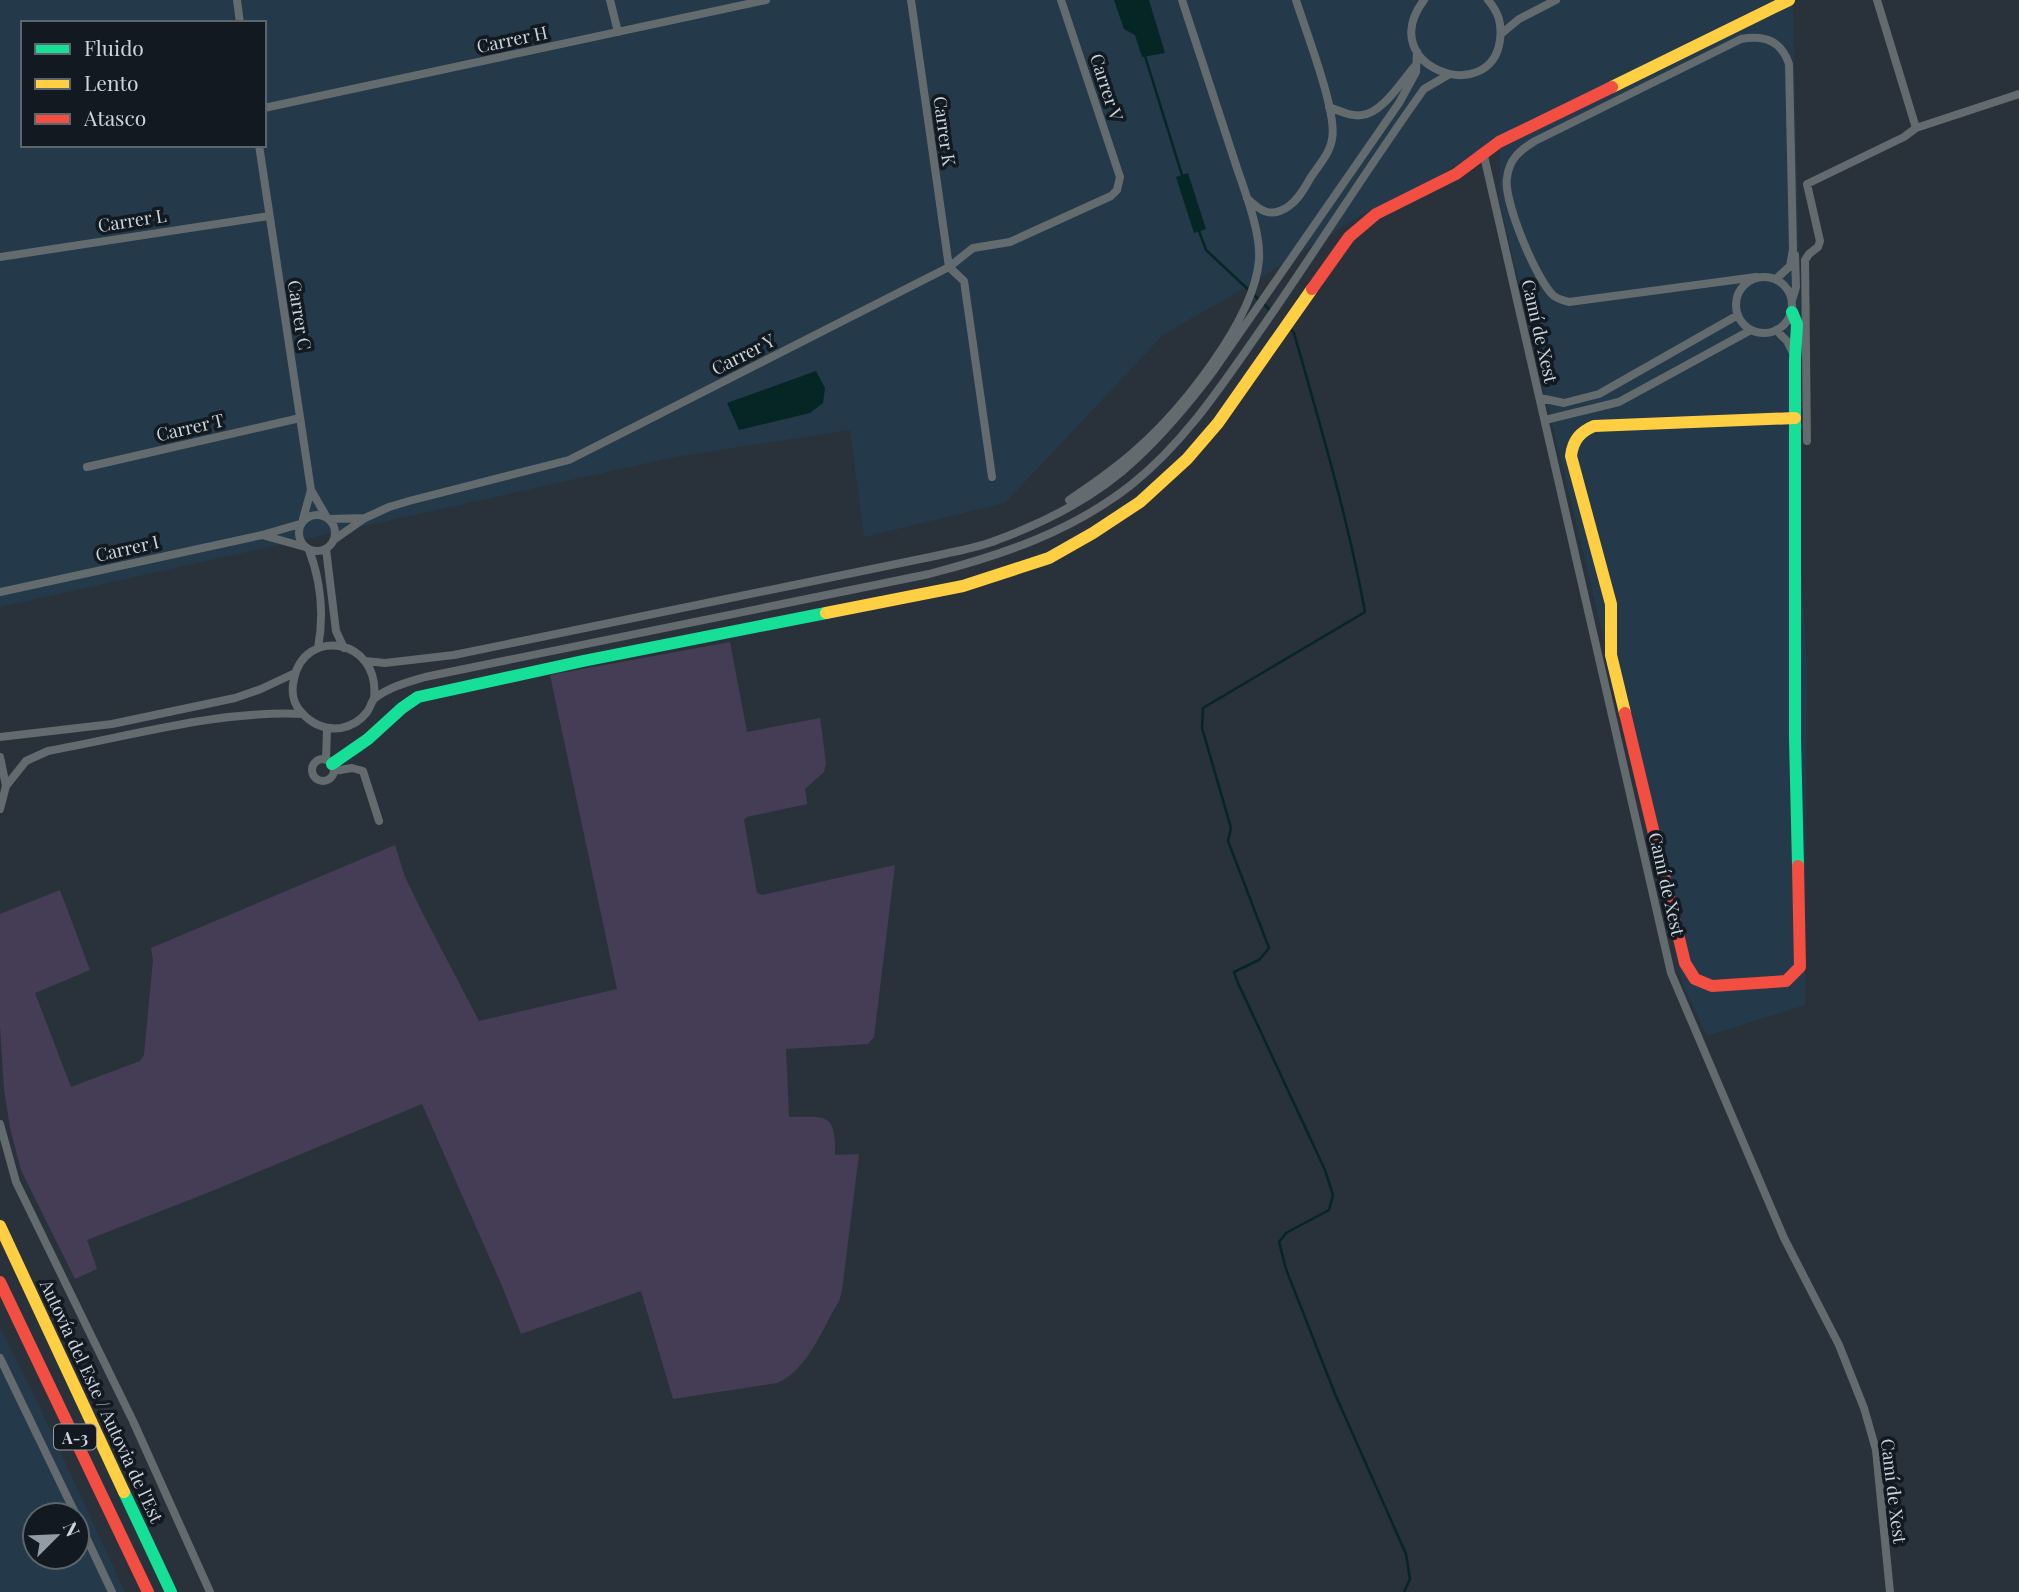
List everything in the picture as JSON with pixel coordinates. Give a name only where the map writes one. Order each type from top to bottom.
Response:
[{"type":"main road","points":[[331,765],[363,744],[396,715],[405,703],[418,697],[597,658],[963,586],[1049,558],[1140,502],[1188,459],[1218,423],[1349,237],[1365,219],[1427,190],[1484,156],[1499,142],[1789,0]]},
{"type":"main road","points":[[1792,306],[1797,324],[1795,738],[1800,967],[1792,978],[1778,983],[1712,986],[1695,979],[1685,963],[1611,655],[1611,604],[1585,514],[1571,456],[1572,446],[1583,430],[1594,426],[1795,418]]},
{"type":"main road","name":"Autovía del Este / Autovia de l'Est","points":[[0,1226],[171,1592]]},
{"type":"main road","name":"A-3","points":[[0,1282],[148,1592]]},
{"type":"street","points":[[237,0],[240,21]]},
{"type":"street","points":[[610,0],[618,32]]},
{"type":"street","name":"Carrer H","points":[[266,108],[766,0]]},
{"type":"street","name":"Carrer K","points":[[911,0],[949,267]]},
{"type":"street","name":"Carrer V","points":[[1061,0],[1120,177],[1120,185]]},
{"type":"street","points":[[1041,520],[1106,475],[1164,423],[1215,359],[1246,308],[1255,283],[1259,257],[1245,196],[1182,0]]},
{"type":"street","points":[[1245,196],[1259,210],[1278,212],[1296,199],[1327,153],[1332,139],[1329,107],[1296,0]]},
{"type":"street","points":[[1424,0],[1413,19],[1412,40],[1417,52],[1432,69],[1457,76],[1470,74],[1484,67],[1499,46],[1502,27],[1497,10],[1488,0]]},
{"type":"street","points":[[1501,34],[1519,19],[1556,0]]},
{"type":"street","points":[[1877,0],[1916,128]]},
{"type":"street","points":[[1776,279],[1790,266],[1793,249],[1788,64],[1780,47],[1767,38],[1741,39],[1728,45],[1535,141],[1520,150],[1510,163],[1506,180],[1509,204],[1517,227],[1545,286],[1558,299],[1569,302],[1756,277],[1776,279],[1785,285],[1792,306]]},
{"type":"street","points":[[365,661],[385,663],[454,655],[935,556],[996,541],[1094,492],[1135,461],[1182,412],[1214,370],[1399,103],[1416,72],[1417,52]]},
{"type":"street","points":[[1329,107],[1351,115],[1362,116],[1370,113],[1385,101],[1416,64]]},
{"type":"street","points":[[374,699],[400,685],[425,677],[929,574],[990,558],[1031,543],[1072,523],[1132,484],[1203,411],[1424,89],[1448,75]]},
{"type":"street","points":[[1807,441],[1805,260],[1818,247],[1820,241],[1807,184],[1904,137],[1916,128],[2019,94]]},
{"type":"street","name":"Carrer C","points":[[259,147],[311,490],[327,517]]},
{"type":"street","name":"Camí de Xest","points":[[1484,156],[1671,973],[1784,1238],[1839,1345],[1864,1408],[1876,1450],[1891,1592]]},
{"type":"street","name":"Carrer Y","points":[[335,539],[365,518],[389,507],[569,460],[949,267],[973,248],[1010,242],[1111,196],[1120,185]]},
{"type":"street","name":"Carrer L","points":[[0,257],[269,216]]},
{"type":"street","points":[[1720,283],[1727,287],[1736,302],[1738,315],[1751,330],[1763,333],[1776,330],[1786,323],[1796,287],[1797,259],[1793,249]]},
{"type":"street","points":[[949,267],[964,281],[992,477]]},
{"type":"street","points":[[1736,302],[1744,284],[1756,277]]},
{"type":"street","points":[[1540,398],[1564,402],[1599,394],[1738,315]]},
{"type":"street","points":[[1545,420],[1619,402],[1751,330]]},
{"type":"street","points":[[1776,330],[1790,345],[1795,360]]},
{"type":"street","name":"Carrer T","points":[[87,467],[300,418]]},
{"type":"street","name":"Carrer C","points":[[301,523],[311,490]]},
{"type":"street","points":[[307,549],[326,549],[335,539],[333,524],[327,517],[312,515],[301,523],[299,538],[307,549],[317,576],[322,611],[318,648]]},
{"type":"street","name":"Carrer Y","points":[[327,517],[365,518]]},
{"type":"street","name":"Carrer I","points":[[0,592],[262,536],[301,523]]},
{"type":"street","name":"Carrer I","points":[[262,536],[307,549]]},
{"type":"street","points":[[326,549],[336,631],[344,648]]},
{"type":"street","points":[[335,645],[354,650],[371,668],[375,684],[374,699],[368,711],[356,722],[342,728],[327,728],[315,724],[295,703],[292,689],[295,673],[305,657],[318,648],[335,645]]},
{"type":"street","points":[[0,737],[112,724],[222,701],[261,689],[295,673]]},
{"type":"street","points":[[0,809],[6,786],[26,761],[48,751],[223,717],[269,713],[303,714]]},
{"type":"street","points":[[327,728],[331,765],[363,771],[379,821]]},
{"type":"street","points":[[0,757],[6,786]]},
{"type":"street","points":[[0,1124],[16,1182],[133,1421],[210,1592]]},
{"type":"street","points":[[0,1358],[69,1501]]},
{"type":"street","points":[[91,1548],[112,1592]]},
{"type":"shaded area","points":[[0,0],[1774,0],[1496,139],[1441,175],[1363,214],[1163,335],[1005,503],[864,537],[850,430],[675,457],[0,607]]},
{"type":"shaded area","points":[[1114,0],[1149,0],[1165,53],[1142,57],[1135,35],[1124,29]]},
{"type":"shaded area","points":[[1793,1],[1801,333],[1800,546],[1807,666],[1805,1005],[1707,1036],[1682,982],[1499,199],[1500,147]]},
{"type":"shaded area","points":[[1188,173],[1206,229],[1194,233],[1176,177]]},
{"type":"shaded area","points":[[816,371],[825,388],[823,403],[810,413],[739,430],[727,403]]},
{"type":"shaded area","points":[[730,642],[747,732],[820,718],[826,763],[824,772],[805,789],[807,804],[747,817],[744,820],[757,893],[762,895],[895,865],[874,1037],[868,1044],[786,1049],[789,1117],[826,1120],[833,1131],[835,1155],[859,1154],[839,1301],[813,1348],[797,1369],[777,1383],[673,1399],[641,1291],[521,1334],[422,1104],[87,1240],[97,1269],[75,1279],[21,1170],[10,1128],[4,1089],[0,1026],[0,914],[60,890],[90,970],[35,993],[71,1087],[140,1061],[144,1055],[153,960],[151,948],[395,845],[405,877],[479,1021],[617,989],[550,675]]},
{"type":"shaded area","points":[[0,1328],[83,1501],[21,1501],[21,1571],[91,1571],[91,1518],[125,1592],[0,1592]]},
{"type":"waterway","points":[[1144,53],[1182,175]]},
{"type":"waterway","points":[[1199,231],[1206,250],[1270,310]]},
{"type":"waterway","points":[[1291,329],[1333,472],[1365,612],[1203,708],[1202,728],[1231,828],[1228,841],[1269,948],[1259,960],[1234,972],[1325,1170],[1333,1195],[1329,1210],[1286,1233],[1279,1242],[1286,1269],[1335,1394],[1406,1554],[1410,1579],[1404,1592]]},
{"type":"traffic: fast","points":[[1792,312],[1797,324],[1795,738],[1798,866]]},
{"type":"traffic: fast","points":[[332,764],[368,739],[418,697],[826,613]]},
{"type":"traffic: fast","points":[[124,1492],[171,1592]]},
{"type":"traffic: slow","points":[[1612,87],[1789,0]]},
{"type":"traffic: slow","points":[[826,613],[963,586],[1049,558],[1140,502],[1187,459],[1218,423],[1312,289]]},
{"type":"traffic: slow","points":[[1625,713],[1611,655],[1611,604],[1571,456],[1575,441],[1594,426],[1795,418]]},
{"type":"traffic: slow","points":[[0,1226],[124,1492]]},
{"type":"traffic: jam","points":[[1312,289],[1349,237],[1376,214],[1456,174],[1499,142],[1612,87]]},
{"type":"traffic: jam","points":[[1625,713],[1685,963],[1695,979],[1712,986],[1786,981],[1800,967],[1798,866]]},
{"type":"traffic: jam","points":[[0,1282],[148,1592]]}]
